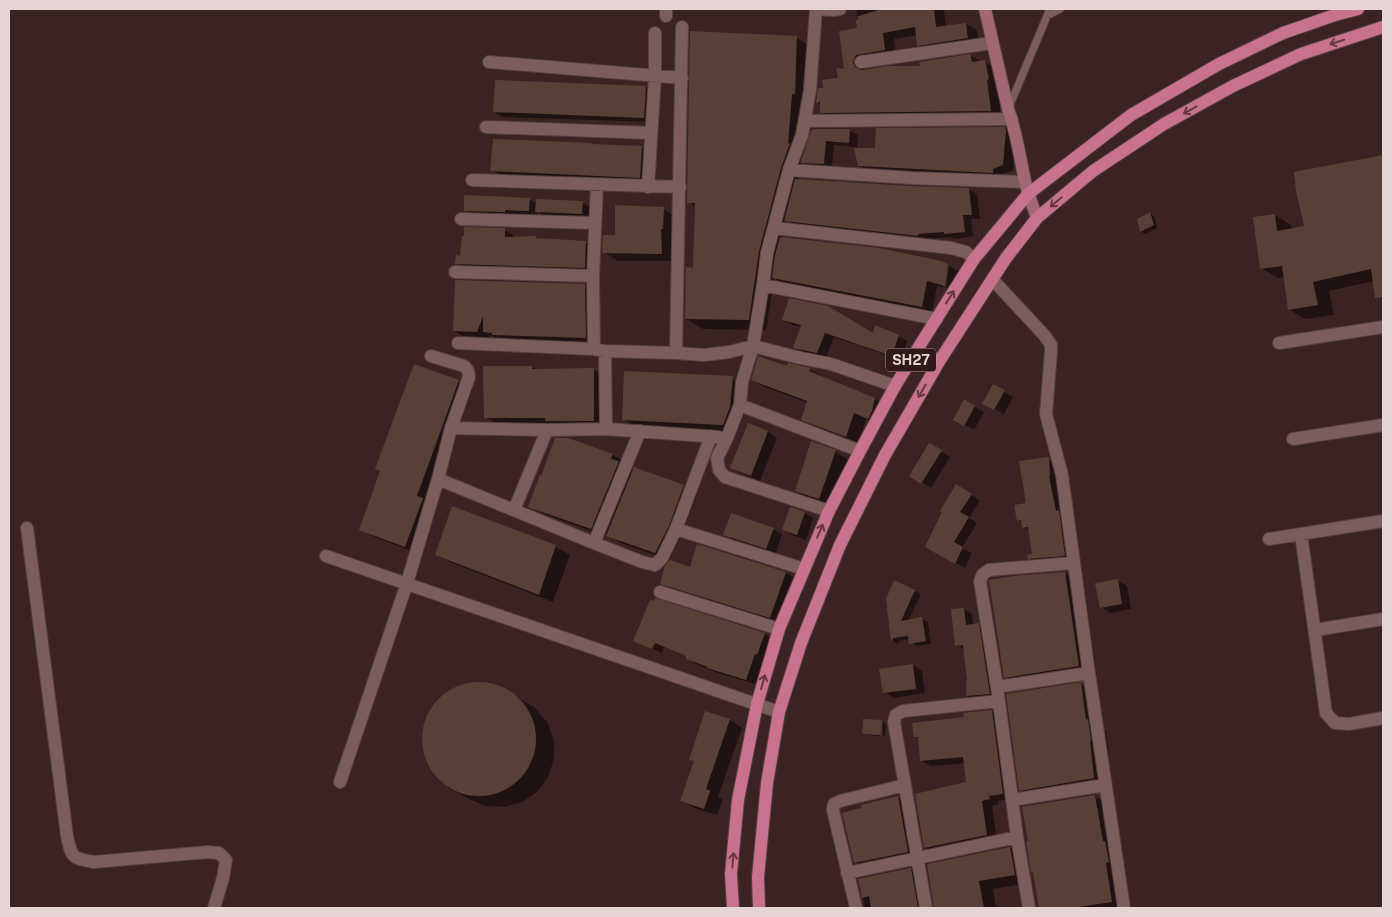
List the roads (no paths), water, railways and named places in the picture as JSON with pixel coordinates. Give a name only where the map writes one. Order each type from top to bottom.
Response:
[{"type":"main road","name":"SH27","points":[[733,908],[731,874],[738,800],[757,704],[779,629],[829,511],[860,451],[895,386],[974,259],[1027,188],[1131,115],[1219,64],[1283,33],[1358,9]]},
{"type":"main road","name":"SH27","points":[[759,908],[758,877],[766,783],[779,712],[801,643],[840,545],[885,455],[940,360],[1006,258],[1038,218],[1093,171],[1164,124],[1233,86],[1301,54],[1383,27]]},
{"type":"street","points":[[829,511],[725,477],[719,470],[718,458],[740,405],[742,382],[753,346],[767,253],[789,170],[802,135],[810,90],[817,9],[840,9]]},
{"type":"street","points":[[985,9],[1027,188],[1038,218]]},
{"type":"street","points":[[676,353],[682,27]]},
{"type":"street","points":[[648,187],[655,76],[655,34]]},
{"type":"street","points":[[861,62],[992,43]]},
{"type":"street","points":[[489,62],[682,78]]},
{"type":"street","points":[[805,121],[1010,114]]},
{"type":"street","points":[[486,127],[651,133]]},
{"type":"street","points":[[789,170],[1027,188]]},
{"type":"street","points":[[472,180],[680,187]]},
{"type":"street","points":[[597,185],[593,276],[606,429]]},
{"type":"street","points":[[461,219],[595,223]]},
{"type":"street","points":[[775,228],[951,248],[966,252],[974,259]]},
{"type":"street","points":[[455,272],[593,276]]},
{"type":"street","points":[[993,280],[1045,336],[1050,345],[1046,414],[1062,475],[1073,563],[1124,908]]},
{"type":"street","points":[[763,285],[937,318]]},
{"type":"street","points":[[1280,343],[1383,327]]},
{"type":"street","points":[[458,343],[704,355],[729,352],[753,346],[837,366],[895,386]]},
{"type":"street","points":[[340,782],[407,583],[451,428],[469,377],[469,372],[464,366],[431,356]]},
{"type":"street","points":[[740,405],[860,451]]},
{"type":"street","points":[[1293,439],[1383,425]]},
{"type":"street","points":[[451,428],[606,429],[727,438]]},
{"type":"street","points":[[514,510],[547,430]]},
{"type":"street","points":[[594,544],[640,431]]},
{"type":"street","points":[[438,479],[594,544],[655,565],[662,558],[676,529],[712,436]]},
{"type":"street","points":[[1269,539],[1383,521]]},
{"type":"street","points":[[27,528],[67,836],[71,852],[77,859],[94,862],[208,852],[219,853],[226,860],[214,908]]},
{"type":"street","points":[[676,529],[804,569]]},
{"type":"street","points":[[1301,534],[1326,712],[1335,723],[1349,724],[1383,718]]},
{"type":"street","points":[[326,556],[779,712]]},
{"type":"street","points":[[1029,908],[980,581],[983,574],[989,570],[1073,563]]},
{"type":"street","points":[[660,592],[779,629]]},
{"type":"street","points":[[1315,630],[1383,619]]},
{"type":"street","points":[[997,687],[1089,673]]},
{"type":"street","points":[[926,908],[894,722],[896,715],[902,711],[999,701]]},
{"type":"street","points":[[856,908],[833,810],[834,804],[906,785]]},
{"type":"street","points":[[1012,800],[1106,785]]},
{"type":"street","points":[[847,873],[1017,837]]},
{"type":"lane","points":[[1010,114],[1049,12],[1060,9]]}]
